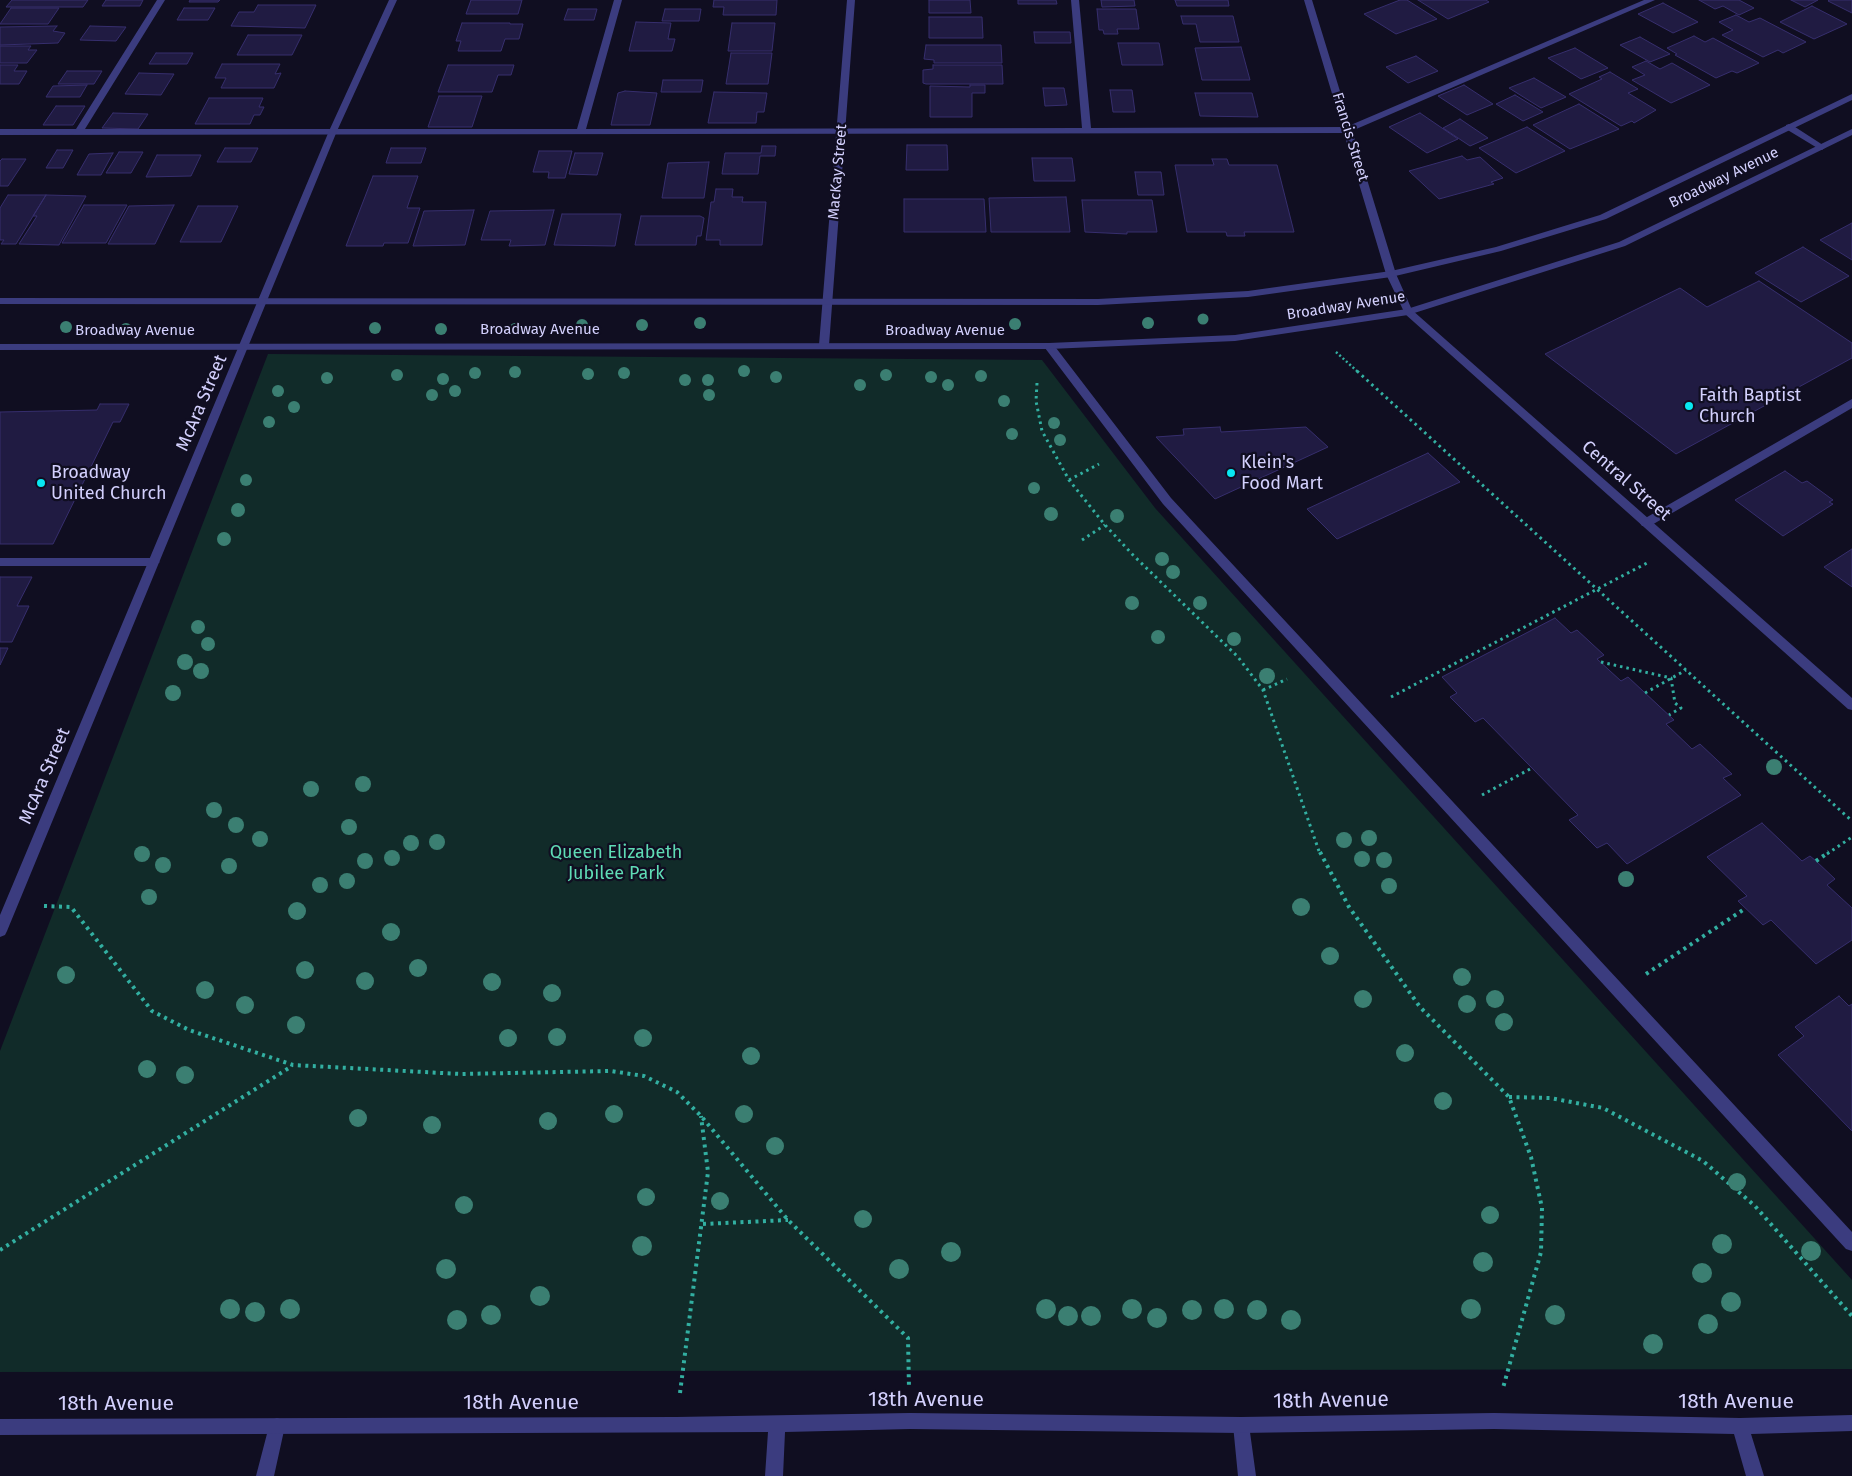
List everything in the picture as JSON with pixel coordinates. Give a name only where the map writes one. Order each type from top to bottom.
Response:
[{"type":"street","points":[[79,132],[161,0]]},
{"type":"street","name":"McAra Street","points":[[0,931],[333,131],[393,0]]},
{"type":"street","points":[[581,131],[618,0]]},
{"type":"street","name":"MacKay Street","points":[[824,345],[851,0]]},
{"type":"street","points":[[1074,0],[1088,130]]},
{"type":"street","name":"Francis Street","points":[[1308,0],[1391,274]]},
{"type":"street","points":[[0,132],[1347,130],[1651,0]]},
{"type":"street","name":"Broadway Avenue","points":[[0,301],[1098,302],[1248,294],[1391,274],[1498,249],[1604,217],[1852,97]]},
{"type":"street","points":[[1790,127],[1822,147]]},
{"type":"street","name":"Broadway Avenue","points":[[0,347],[1049,346],[1235,338],[1408,312],[1622,244],[1852,132]]},
{"type":"street","name":"Central Street","points":[[1391,274],[1408,312],[1852,705]]},
{"type":"street","points":[[1049,346],[1167,501],[1852,1243]]},
{"type":"street","points":[[1646,523],[1852,403]]},
{"type":"street","points":[[0,562],[154,562]]},
{"type":"street","name":"18th Avenue","points":[[0,1427],[676,1425],[910,1421],[1241,1425],[1494,1421],[1740,1426],[1852,1423]]},
{"type":"street","points":[[774,1476],[777,1424]]},
{"type":"street","points":[[1241,1425],[1247,1476]]},
{"type":"street","points":[[265,1476],[277,1426]]},
{"type":"street","points":[[1740,1426],[1755,1476]]},
{"type":"path","points":[[1308,327],[1852,820]]},
{"type":"path","points":[[1049,346],[1038,377],[1036,401],[1042,431],[1069,480],[1105,525],[1133,555],[1238,657],[1263,690],[1322,858],[1349,907],[1420,1007],[1509,1097],[1531,1157],[1542,1208],[1541,1252],[1494,1421]]},
{"type":"path","points":[[1082,540],[1105,525]]},
{"type":"path","points":[[1362,712],[1675,548]]},
{"type":"path","points":[[1601,662],[1671,678]]},
{"type":"path","points":[[1645,692],[1686,670]]},
{"type":"path","points":[[1669,715],[1681,708],[1674,702],[1671,678]]},
{"type":"path","points":[[1453,811],[1532,768]]},
{"type":"path","points":[[1816,861],[1852,838]]},
{"type":"path","points":[[11,905],[71,907],[152,1011],[189,1030],[293,1065],[461,1074],[611,1070],[644,1076],[677,1092],[701,1116],[788,1220],[908,1338],[910,1421]]},
{"type":"path","points":[[1620,992],[1746,908]]},
{"type":"path","points":[[0,1250],[293,1065]]},
{"type":"path","points":[[1509,1097],[1550,1098],[1603,1108],[1703,1161],[1755,1206],[1852,1316]]},
{"type":"path","points":[[676,1425],[703,1224],[708,1172],[701,1116]]},
{"type":"path","points":[[703,1224],[788,1220]]},
{"type":"green space","name":"Queen Elizabeth Jubilee Park","points":[[268,354],[1042,360],[1155,508],[1852,1280],[1852,1369],[0,1372],[0,1051]]},
{"type":"building","points":[[12,0],[88,0],[83,7],[6,7]]},
{"type":"building","points":[[106,0],[143,0],[140,6],[102,6]]},
{"type":"building","points":[[190,0],[220,0],[218,2],[189,2]]},
{"type":"building","points":[[471,0],[522,0],[518,14],[466,14]]},
{"type":"building","points":[[714,0],[777,0],[776,15],[723,15],[724,7],[713,7]]},
{"type":"building","points":[[929,0],[970,0],[971,13],[929,13]]},
{"type":"building","points":[[1018,0],[1056,0],[1057,4],[1018,4]]},
{"type":"building","points":[[1101,0],[1134,0],[1135,6],[1102,7]]},
{"type":"building","points":[[1175,0],[1228,0],[1229,6],[1177,6]]},
{"type":"building","points":[[1400,0],[1407,0],[1437,19],[1396,34],[1364,14]]},
{"type":"building","points":[[1418,0],[1486,0],[1489,2],[1448,19]]},
{"type":"building","points":[[1699,0],[1739,0],[1754,8],[1739,15],[1723,6],[1715,9]]},
{"type":"building","points":[[1791,0],[1818,0],[1805,7]]},
{"type":"building","points":[[1829,0],[1852,0],[1852,13],[1828,1]]},
{"type":"building","points":[[1663,3],[1698,22],[1673,33],[1638,14]]},
{"type":"building","points":[[258,5],[316,5],[305,28],[231,26],[239,12],[254,12]]},
{"type":"building","points":[[1812,6],[1847,24],[1814,39],[1780,22]]},
{"type":"building","points":[[11,8],[59,8],[48,24],[0,24]]},
{"type":"building","points":[[184,8],[215,8],[208,20],[177,20]]},
{"type":"building","points":[[568,9],[597,9],[594,20],[564,20]]},
{"type":"building","points":[[665,9],[701,9],[699,21],[662,21]]},
{"type":"building","points":[[1097,9],[1136,9],[1139,29],[1117,29],[1118,34],[1104,34],[1103,30],[1099,30]]},
{"type":"building","points":[[1736,15],[1749,22],[1760,18],[1806,42],[1783,53],[1778,50],[1763,57],[1722,35],[1733,30],[1719,22]]},
{"type":"building","points":[[1181,16],[1233,16],[1239,42],[1200,42],[1196,24],[1183,24]]},
{"type":"building","points":[[929,17],[982,17],[983,38],[929,38]]},
{"type":"building","points":[[636,22],[671,23],[668,39],[675,39],[672,51],[629,51]]},
{"type":"building","points":[[462,23],[523,24],[519,39],[505,39],[501,51],[458,51],[461,41],[456,41]]},
{"type":"building","points":[[732,23],[775,23],[772,51],[728,51]]},
{"type":"building","points":[[57,26],[53,31],[65,33],[58,43],[0,45],[0,27]]},
{"type":"building","points":[[90,26],[126,27],[116,41],[80,40]]},
{"type":"building","points":[[1034,32],[1070,32],[1071,43],[1035,43]]},
{"type":"building","points":[[248,35],[302,35],[292,55],[237,55]]},
{"type":"building","points":[[1694,36],[1705,42],[1713,38],[1759,63],[1737,73],[1732,71],[1716,78],[1675,55],[1677,54],[1667,48]]},
{"type":"building","points":[[1640,37],[1670,54],[1650,62],[1620,45]]},
{"type":"building","points":[[1118,43],[1159,43],[1163,65],[1122,65]]},
{"type":"building","points":[[926,45],[1001,45],[1002,63],[934,63],[934,60],[924,59]]},
{"type":"building","points":[[0,46],[31,46],[28,50],[37,50],[27,63],[0,63]]},
{"type":"building","points":[[1241,47],[1250,80],[1202,80],[1195,48]]},
{"type":"building","points":[[1575,48],[1608,68],[1581,79],[1548,58]]},
{"type":"building","points":[[156,53],[193,53],[187,64],[149,64]]},
{"type":"building","points":[[731,53],[772,53],[768,84],[726,84]]},
{"type":"building","points":[[1416,56],[1438,71],[1408,83],[1386,67]]},
{"type":"building","points":[[1646,61],[1660,69],[1672,63],[1710,85],[1671,103],[1632,80],[1645,75],[1632,67]]},
{"type":"building","points":[[222,64],[280,64],[275,74],[281,73],[274,88],[221,88],[226,78],[215,78]]},
{"type":"building","points":[[0,65],[18,65],[14,71],[27,71],[19,84],[0,84]]},
{"type":"building","points":[[448,65],[514,65],[511,75],[498,75],[492,92],[438,92]]},
{"type":"building","points":[[933,65],[1002,65],[1003,84],[923,83],[923,70],[933,69]]},
{"type":"building","points":[[67,71],[102,71],[94,84],[58,84]]},
{"type":"building","points":[[1610,72],[1638,89],[1628,93],[1656,110],[1634,123],[1632,121],[1621,126],[1569,94],[1602,79],[1599,77]]},
{"type":"building","points":[[139,73],[174,74],[161,95],[125,94]]},
{"type":"building","points":[[1534,78],[1566,97],[1541,108],[1509,88]]},
{"type":"building","points":[[663,80],[703,80],[701,92],[661,92]]},
{"type":"building","points":[[87,85],[80,97],[46,97],[53,86]]},
{"type":"building","points":[[970,85],[985,85],[985,93],[972,93],[972,117],[930,117],[930,86],[970,87]]},
{"type":"building","points":[[1464,85],[1493,104],[1467,115],[1438,96]]},
{"type":"building","points":[[1043,88],[1064,88],[1067,105],[1045,106]]},
{"type":"building","points":[[1110,90],[1132,90],[1135,112],[1113,112]]},
{"type":"building","points":[[625,91],[657,93],[650,125],[611,125],[618,93]]},
{"type":"building","points":[[714,92],[767,93],[764,112],[757,112],[756,123],[708,123]]},
{"type":"building","points":[[1195,93],[1252,93],[1258,117],[1200,116]]},
{"type":"building","points":[[1515,95],[1543,112],[1523,121],[1496,104]]},
{"type":"building","points":[[439,96],[482,96],[472,127],[428,127]]},
{"type":"building","points":[[209,98],[263,98],[259,107],[264,107],[260,115],[254,115],[250,124],[195,124]]},
{"type":"building","points":[[1579,104],[1619,129],[1570,149],[1533,125]]},
{"type":"building","points":[[56,106],[85,106],[73,125],[43,125]]},
{"type":"building","points":[[113,113],[148,114],[138,129],[102,128]]},
{"type":"building","points":[[1420,113],[1458,139],[1427,153],[1389,127]]},
{"type":"building","points":[[1460,119],[1488,138],[1470,146],[1443,128]]},
{"type":"building","points":[[1527,127],[1565,151],[1516,173],[1479,148]]},
{"type":"building","points":[[907,145],[947,145],[948,170],[906,170]]},
{"type":"building","points":[[762,146],[776,146],[775,156],[760,156],[758,174],[722,174],[725,153],[761,153]]},
{"type":"building","points":[[225,148],[258,148],[251,162],[217,162]]},
{"type":"building","points":[[391,148],[426,148],[421,163],[386,163]]},
{"type":"building","points":[[57,150],[73,150],[63,168],[46,168]]},
{"type":"building","points":[[539,151],[572,151],[565,178],[548,178],[549,172],[533,172]]},
{"type":"building","points":[[119,152],[143,152],[131,173],[106,173]]},
{"type":"building","points":[[113,153],[101,175],[77,175],[89,154]]},
{"type":"building","points":[[575,153],[603,153],[597,175],[569,174]]},
{"type":"building","points":[[157,155],[201,155],[191,176],[146,177]]},
{"type":"building","points":[[1462,156],[1467,160],[1480,157],[1503,178],[1491,182],[1494,184],[1439,199],[1409,171]]},
{"type":"building","points":[[1032,158],[1072,158],[1075,181],[1034,181]]},
{"type":"building","points":[[2,159],[26,159],[8,186],[0,186],[0,161]]},
{"type":"building","points":[[1212,159],[1227,159],[1229,165],[1277,165],[1294,232],[1244,232],[1245,236],[1227,236],[1226,232],[1187,232],[1175,165],[1214,165]]},
{"type":"building","points":[[709,162],[704,198],[662,198],[668,163]]},
{"type":"building","points":[[1135,172],[1161,172],[1164,195],[1138,195]]},
{"type":"building","points":[[373,176],[418,176],[407,208],[420,208],[408,243],[384,243],[383,246],[346,246]]},
{"type":"building","points":[[716,189],[733,189],[732,197],[743,197],[742,202],[766,202],[762,245],[720,245],[720,240],[706,240],[711,202],[714,202]]},
{"type":"building","points":[[8,195],[46,195],[16,244],[1,244],[4,240],[0,240],[0,208]]},
{"type":"building","points":[[46,195],[86,196],[59,245],[19,244],[37,216],[33,216]]},
{"type":"building","points":[[1066,197],[1070,232],[991,232],[989,198]]},
{"type":"building","points":[[904,199],[984,199],[986,232],[904,232]]},
{"type":"building","points":[[1082,200],[1152,200],[1157,232],[1127,232],[1127,234],[1085,232]]},
{"type":"building","points":[[84,205],[127,205],[106,243],[62,243]]},
{"type":"building","points":[[174,205],[155,244],[108,244],[129,206]]},
{"type":"building","points":[[198,206],[238,206],[221,242],[180,242]]},
{"type":"building","points":[[474,210],[465,245],[413,246],[424,211]]},
{"type":"building","points":[[554,210],[545,245],[509,246],[511,240],[481,240],[490,211]]},
{"type":"building","points":[[562,214],[621,214],[615,246],[554,245]]},
{"type":"building","points":[[641,216],[700,216],[704,218],[701,236],[697,236],[696,245],[635,245]]},
{"type":"building","points":[[1852,223],[1852,260],[1820,240]]},
{"type":"building","points":[[1803,247],[1849,276],[1801,302],[1755,273]]},
{"type":"building","name":"Faith Baptist Church","points":[[1759,281],[1852,343],[1852,358],[1676,454],[1545,354],[1680,288],[1707,307]]},
{"type":"building","name":"Broadway United Church","points":[[100,404],[129,404],[120,422],[113,422],[53,544],[0,544],[0,412],[97,410]]},
{"type":"building","name":"Klein's Food Mart","points":[[1220,427],[1221,432],[1306,427],[1328,447],[1215,499],[1156,437],[1184,435],[1183,429]]},
{"type":"building","points":[[1428,453],[1460,482],[1337,539],[1307,509]]},
{"type":"building","points":[[1785,471],[1802,483],[1807,481],[1833,500],[1829,502],[1833,504],[1783,536],[1735,500]]},
{"type":"building","points":[[1852,549],[1852,587],[1824,567]]},
{"type":"building","points":[[0,577],[32,577],[17,606],[29,606],[12,642],[0,642]]},
{"type":"building","points":[[1555,618],[1571,633],[1577,630],[1604,655],[1597,659],[1621,681],[1628,677],[1674,720],[1666,724],[1692,749],[1700,744],[1732,774],[1723,778],[1741,795],[1627,864],[1607,843],[1597,848],[1569,820],[1578,815],[1483,718],[1475,722],[1450,697],[1457,693],[1442,677]]},
{"type":"building","points":[[0,648],[8,648],[0,665]]},
{"type":"building","points":[[1762,823],[1802,861],[1810,856],[1816,861],[1835,879],[1827,885],[1852,908],[1852,940],[1816,964],[1771,920],[1763,925],[1738,901],[1747,896],[1707,857]]},
{"type":"building","points":[[1839,996],[1849,1006],[1852,1004],[1852,1131],[1778,1055],[1804,1036],[1795,1027]]},
{"type":"place","name":"Faith Baptist Church","points":[[1689,406]]},
{"type":"place","name":"Klein's Food Mart","points":[[1231,473]]},
{"type":"place","name":"Broadway United Church","points":[[41,483]]}]
